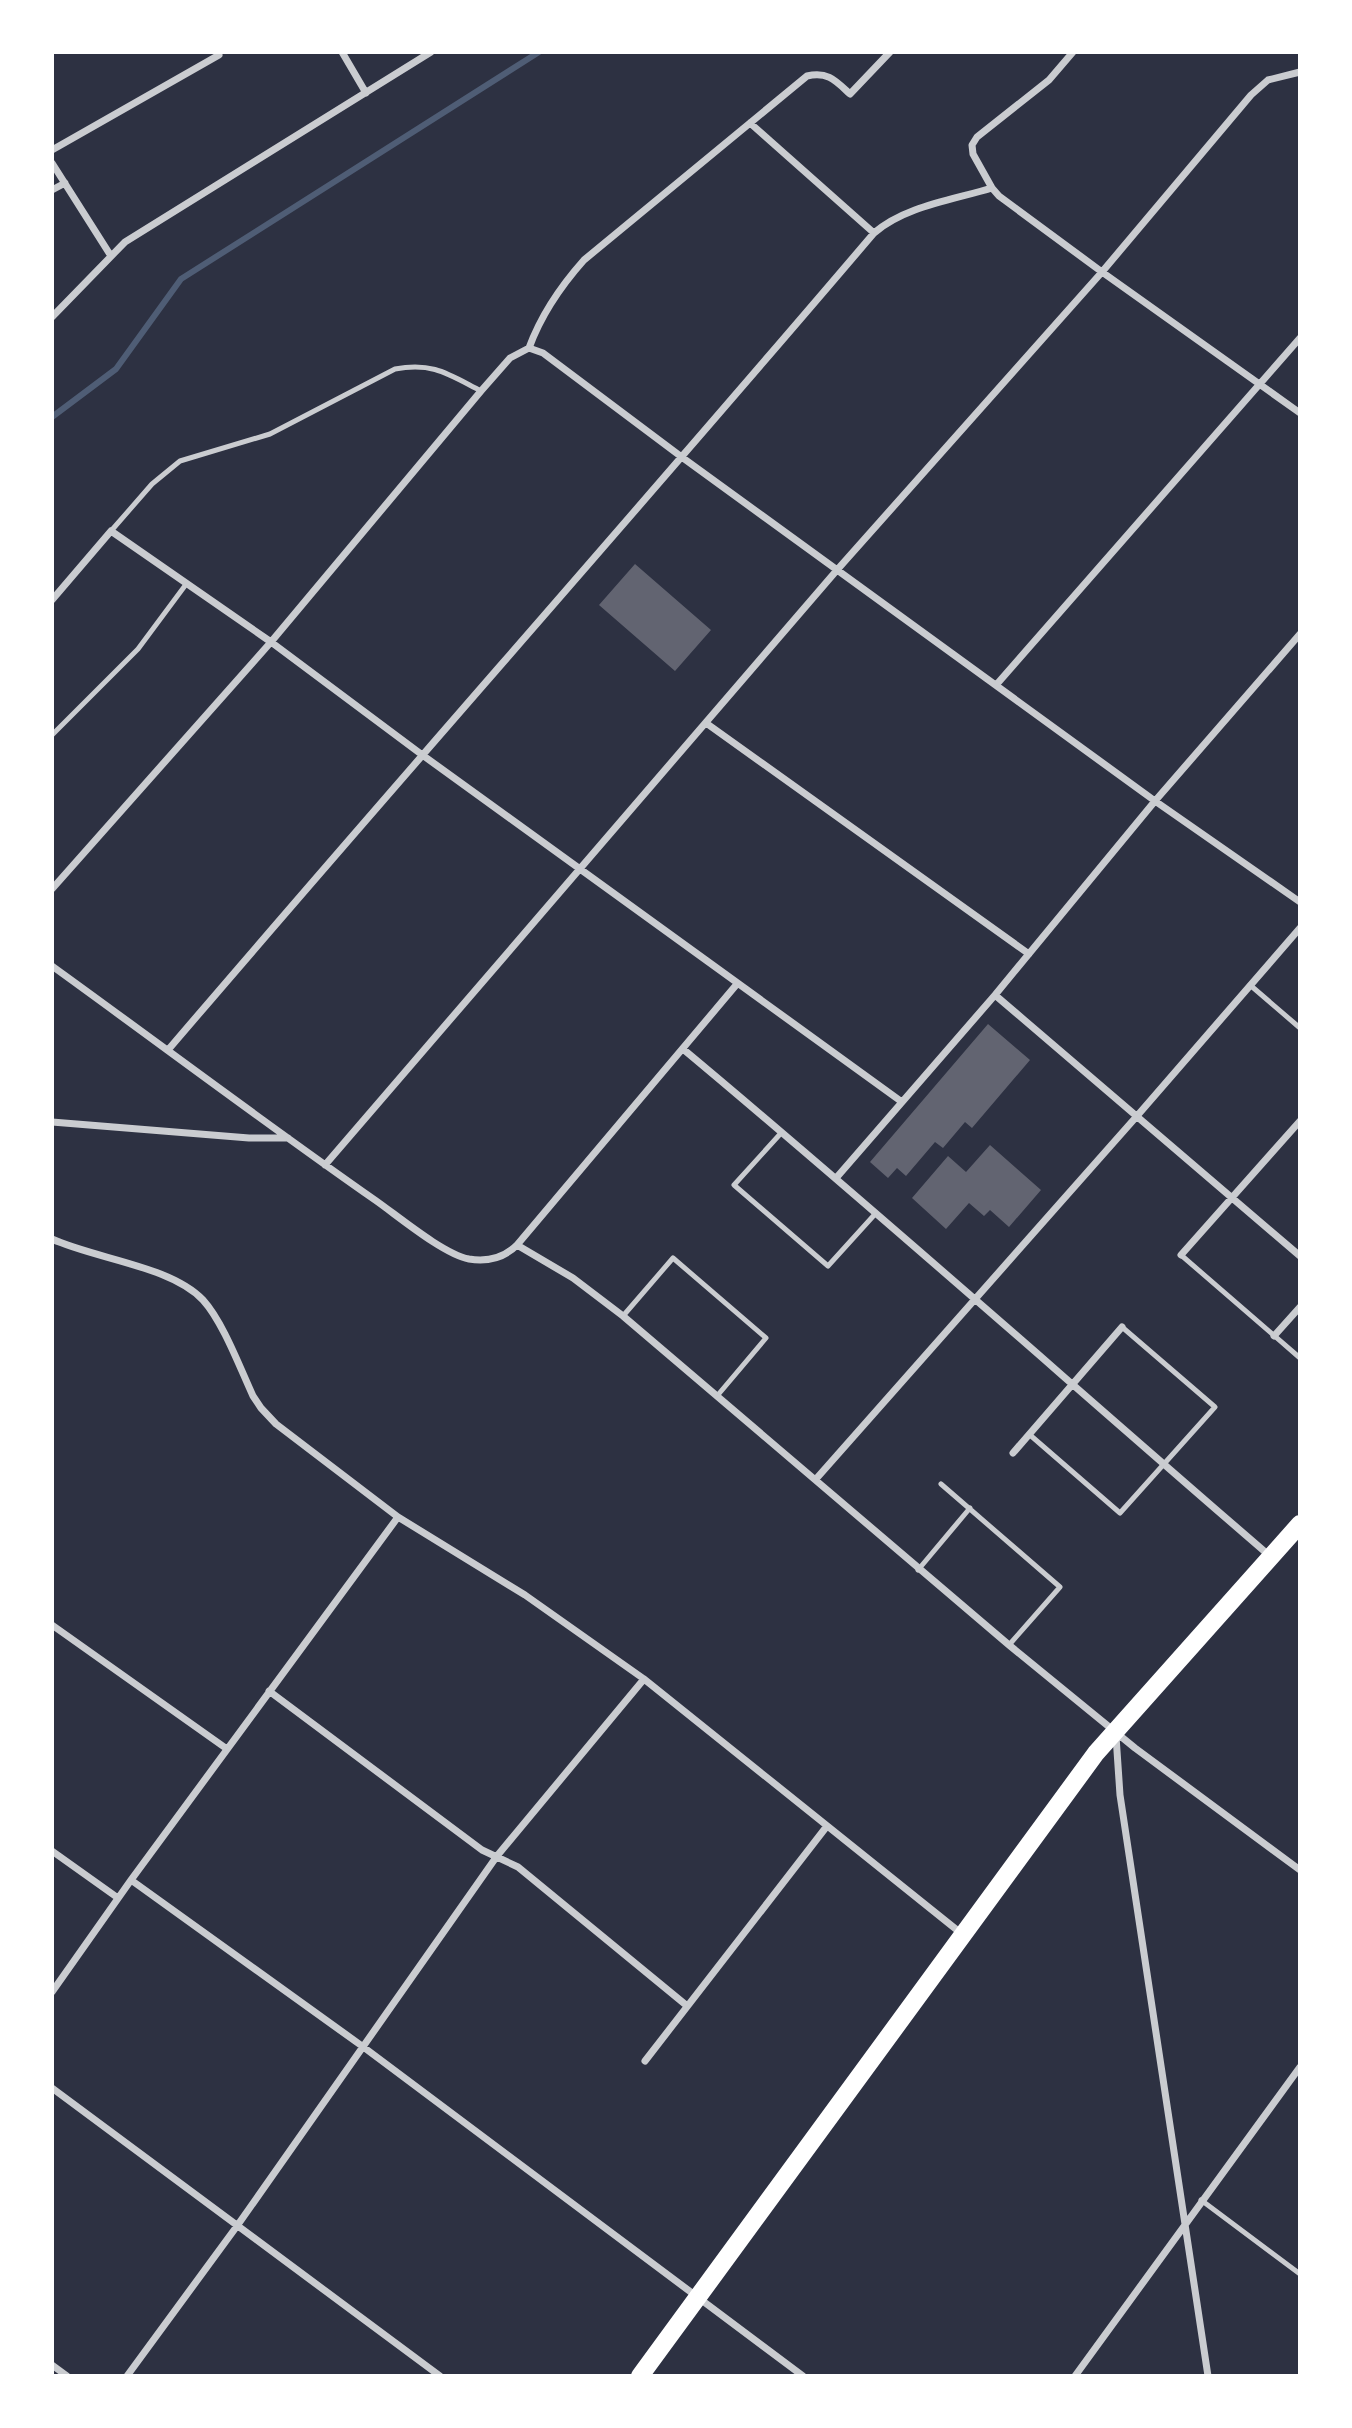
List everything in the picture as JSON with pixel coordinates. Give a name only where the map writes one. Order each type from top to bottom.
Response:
[{"type":"main road","points":[[640,2375],[1096,1754],[1300,1524]]},
{"type":"street","points":[[342,52],[366,93]]},
{"type":"street","points":[[52,317],[125,242],[431,52]]},
{"type":"street","points":[[52,889],[271,642],[510,358],[530,348],[548,306],[584,260],[807,76],[825,74],[850,94],[890,52]]},
{"type":"street","points":[[1073,52],[1049,80],[977,137],[972,145],[973,154],[992,188],[1102,272],[1300,413]]},
{"type":"street","points":[[52,150],[219,55]]},
{"type":"street","points":[[325,1165],[837,570],[1102,272],[1251,95],[1268,80],[1300,72]]},
{"type":"street","points":[[750,123],[874,233]]},
{"type":"street","points":[[52,163],[111,256]]},
{"type":"street","points":[[52,190],[65,183]]},
{"type":"street","points":[[167,1050],[874,233],[889,220],[903,214],[992,188]]},
{"type":"street","points":[[996,684],[1300,338]]},
{"type":"street","points":[[530,348],[543,353],[682,458],[1155,801],[1300,902]]},
{"type":"street","points":[[52,600],[111,531],[271,642],[421,754],[902,1102]]},
{"type":"street","points":[[837,1177],[995,995],[1155,801],[1300,634]]},
{"type":"street","points":[[706,723],[1029,954]]},
{"type":"street","points":[[816,1479],[1300,928]]},
{"type":"street","points":[[52,966],[325,1165],[457,1255],[470,1259],[496,1259],[509,1253],[517,1245],[737,984]]},
{"type":"street","points":[[995,995],[1300,1255]]},
{"type":"street","points":[[683,1049],[837,1177],[1270,1557]]},
{"type":"street","points":[[1181,1255],[1300,1121]]},
{"type":"street","points":[[52,1122],[249,1138],[289,1138]]},
{"type":"street","points":[[52,1239],[169,1277],[190,1288],[209,1308],[261,1408],[276,1424],[398,1517],[525,1595],[644,1679],[962,1934]]},
{"type":"street","points":[[517,1245],[573,1278],[623,1316],[1009,1646],[1135,1748],[1300,1870]]},
{"type":"street","points":[[1274,1336],[1300,1307]]},
{"type":"street","points":[[1013,1453],[1122,1327]]},
{"type":"street","points":[[52,1992],[398,1517]]},
{"type":"street","points":[[52,1625],[227,1749]]},
{"type":"street","points":[[127,2375],[237,2226],[497,1856],[644,1679]]},
{"type":"street","points":[[269,1691],[481,1850],[518,1867],[686,2005]]},
{"type":"street","points":[[1116,1731],[1120,1795],[1208,2375]]},
{"type":"street","points":[[645,2061],[827,1826]]},
{"type":"street","points":[[52,1851],[118,1898]]},
{"type":"street","points":[[131,1880],[362,2046],[803,2375]]},
{"type":"street","points":[[1075,2375],[1300,2067]]},
{"type":"street","points":[[52,2088],[440,2375]]},
{"type":"street","points":[[52,2365],[67,2375]]},
{"type":"lane","points":[[111,531],[152,484],[180,461],[270,434],[395,369],[431,367],[481,391]]},
{"type":"lane","points":[[52,735],[138,649],[187,583]]},
{"type":"lane","points":[[1250,985],[1300,1028]]},
{"type":"lane","points":[[783,1132],[734,1185],[828,1266],[876,1213]]},
{"type":"lane","points":[[1181,1255],[1300,1358]]},
{"type":"lane","points":[[623,1316],[673,1258],[766,1338],[718,1396]]},
{"type":"lane","points":[[1030,1435],[1120,1513],[1215,1407],[1122,1327]]},
{"type":"lane","points":[[941,1484],[1060,1587],[1009,1646]]},
{"type":"lane","points":[[918,1570],[970,1508]]},
{"type":"lane","points":[[1201,2200],[1300,2274]]},
{"type":"building","points":[[635,564],[711,630],[675,671],[599,605]]},
{"type":"building","points":[[988,1024],[1030,1060],[972,1128],[965,1122],[943,1148],[935,1142],[906,1176],[897,1168],[888,1178],[870,1162]]},
{"type":"building","points":[[990,1145],[1041,1190],[1009,1227],[990,1210],[984,1216],[969,1203],[946,1229],[912,1198],[948,1156],[966,1172]]},
{"type":"waterway","points":[[52,417],[116,369],[181,279],[539,52]]}]
